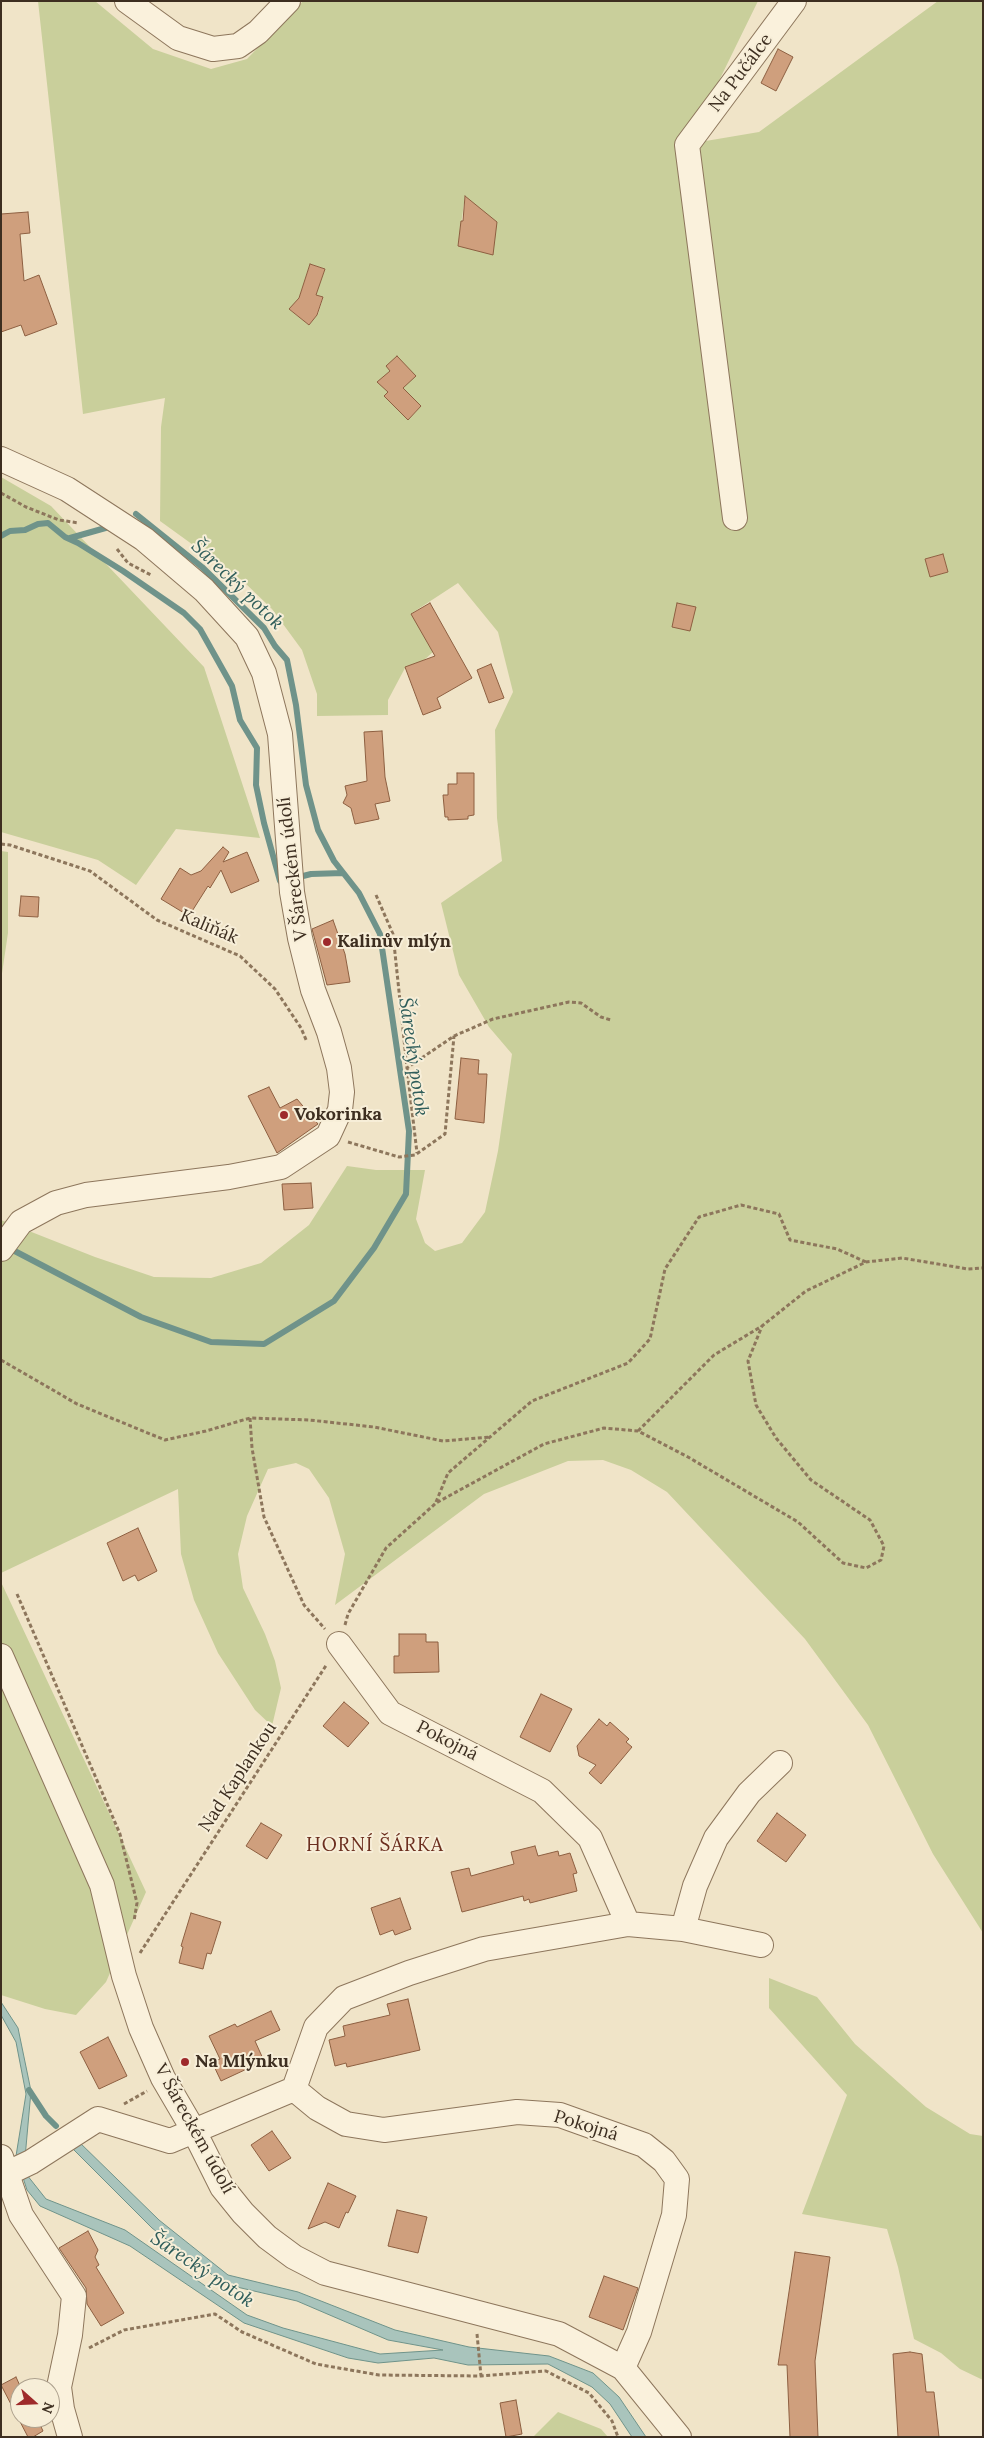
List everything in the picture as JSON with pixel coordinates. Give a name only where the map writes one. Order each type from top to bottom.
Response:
[{"type":"street","points":[[127,1],[178,38],[213,49],[238,46],[258,32],[288,1]]},
{"type":"street","name":"Na Pučálce","points":[[735,518],[687,145],[794,1]]},
{"type":"street","name":"V Šáreckém údolí","points":[[1,459],[67,489],[144,539],[204,590],[247,638],[264,673],[280,734],[291,881],[304,955],[339,1068],[342,1092],[340,1110],[328,1136]]},
{"type":"street","points":[[5,1243],[21,1222],[56,1203],[86,1195],[229,1177],[280,1167],[328,1136]]},
{"type":"street","name":"Pokojná","points":[[339,1644],[390,1713],[542,1791],[590,1838],[628,1924]]},
{"type":"street","name":"V Šáreckém údolí","points":[[1,1656],[102,1885],[124,1976],[141,2028],[164,2078],[222,2186],[243,2213],[267,2237],[294,2257],[325,2274],[559,2334],[623,2368],[679,2437]]},
{"type":"street","points":[[683,1929],[695,1886],[716,1838],[749,1793],[780,1763]]},
{"type":"street","points":[[70,2437],[62,2409],[59,2387],[70,2335],[74,2296],[21,2215],[14,2165],[98,2119],[170,2141],[294,2089],[316,2027],[344,1998],[409,1973],[484,1949],[628,1924],[683,1929],[761,1945]]},
{"type":"street","name":"Pokojná","points":[[294,2089],[317,2108],[346,2124],[384,2130],[518,2112],[560,2114],[644,2145],[664,2161],[677,2179],[674,2215],[639,2332],[623,2368]]},
{"type":"path","points":[[1,493],[26,507],[59,520],[87,524]]},
{"type":"path","points":[[113,544],[128,563],[159,580]]},
{"type":"path","name":"Kaliňák","points":[[1,844],[10,845],[90,872],[157,920],[240,956],[275,988],[301,1028],[308,1044]]},
{"type":"path","points":[[376,895],[393,934],[416,1154]]},
{"type":"path","points":[[407,1068],[454,1036],[493,1019],[568,1002],[581,1003],[601,1017],[611,1020]]},
{"type":"path","points":[[328,1136],[399,1157],[416,1154],[445,1134],[454,1036]]},
{"type":"path","points":[[436,1503],[448,1473],[532,1402],[628,1363],[650,1339],[665,1269],[699,1217],[741,1205],[779,1214],[790,1240],[837,1249],[866,1262]]},
{"type":"path","points":[[638,1431],[714,1355],[762,1326],[806,1291],[866,1262],[902,1258],[968,1269],[983,1268]]},
{"type":"path","points":[[436,1503],[544,1444],[604,1428],[638,1431],[688,1457],[798,1522],[843,1563],[866,1568],[881,1560],[884,1546],[870,1520],[811,1480],[776,1438],[756,1405],[748,1360],[762,1326]]},
{"type":"path","points":[[1,1360],[77,1404],[166,1440],[206,1432],[250,1418],[308,1420],[364,1426],[443,1441],[491,1437]]},
{"type":"path","points":[[250,1418],[252,1448],[264,1517],[304,1605],[339,1644]]},
{"type":"path","name":"Nad Kaplankou","points":[[124,1976],[162,1921],[339,1644],[348,1614],[386,1548],[436,1503]]},
{"type":"path","points":[[17,1594],[120,1834],[137,1903],[132,1930]]},
{"type":"path","points":[[98,2119],[146,2092],[164,2078]]},
{"type":"path","points":[[64,2361],[124,2330],[215,2314],[242,2332],[316,2364],[379,2375],[482,2376],[546,2371],[589,2393],[612,2421],[618,2437]]},
{"type":"path","points":[[476,2332],[482,2376]]},
{"type":"green space","points":[[38,1],[95,1],[153,49],[211,69],[247,59],[303,1],[758,1],[688,144],[759,132],[938,1],[983,1],[983,1933],[933,1854],[868,1725],[805,1639],[667,1492],[631,1470],[603,1460],[568,1461],[484,1494],[335,1605],[345,1554],[329,1498],[309,1469],[296,1463],[268,1469],[247,1516],[238,1554],[243,1588],[265,1634],[275,1661],[281,1688],[272,1726],[255,1710],[218,1653],[194,1600],[181,1554],[178,1489],[1,1573],[1,1220],[95,1257],[154,1277],[211,1278],[261,1263],[309,1225],[347,1166],[376,1170],[425,1170],[416,1219],[425,1243],[435,1251],[462,1243],[485,1212],[498,1151],[512,1054],[489,1027],[459,975],[441,903],[502,861],[497,818],[495,730],[513,692],[498,632],[458,583],[412,613],[433,652],[423,661],[405,668],[388,700],[388,715],[317,716],[317,694],[302,650],[272,609],[243,581],[160,521],[161,427],[165,398],[83,414]],"holes":[[[465,196],[473,248],[458,246]],[[310,264],[325,269],[316,295],[323,298],[318,314],[309,325],[290,310],[299,298]],[[394,386],[407,392],[421,406],[408,420],[384,396]],[[943,554],[948,572],[930,577],[925,559]]]},
{"type":"green space","points":[[1,477],[51,506],[204,667],[260,838],[176,829],[136,885],[98,860],[1,832]]},
{"type":"green space","points":[[1,851],[8,852],[8,933],[1,980]]},
{"type":"green space","points":[[1,1582],[146,1892],[106,1982],[76,2015],[45,2009],[1,1995]]},
{"type":"green space","points":[[769,1978],[817,1997],[855,2044],[926,2107],[970,2134],[983,2136],[983,2380],[960,2369],[941,2353],[914,2339],[898,2267],[887,2229],[802,2214],[847,2095],[769,2008]]},
{"type":"green space","points":[[558,2412],[601,2429],[608,2437],[533,2437]]},
{"type":"water","points":[[1,2002],[18,2028],[31,2091],[25,2158],[27,2175],[46,2199],[125,2230],[247,2315],[283,2328],[380,2354],[443,2350],[388,2340],[297,2301],[224,2284],[152,2228],[68,2144],[76,2139],[159,2220],[228,2275],[298,2292],[395,2330],[469,2347],[549,2356],[593,2373],[619,2397],[646,2437],[632,2437],[610,2404],[592,2387],[548,2364],[468,2365],[434,2358],[378,2363],[348,2358],[244,2323],[130,2246],[40,2206],[27,2190],[16,2156],[26,2094],[16,2042],[1,2015]]},
{"type":"building","points":[[778,49],[793,57],[776,91],[761,83]]},
{"type":"building","points":[[465,196],[497,222],[493,255],[458,246]]},
{"type":"building","points":[[28,212],[30,233],[20,234],[24,281],[39,275],[57,324],[25,336],[21,325],[1,332],[1,214]]},
{"type":"building","points":[[310,264],[325,269],[316,295],[323,297],[317,315],[309,325],[289,309],[299,298]]},
{"type":"building","points":[[397,356],[416,376],[403,388],[421,406],[408,420],[384,396],[388,392],[377,382],[390,371],[386,366]]},
{"type":"building","points":[[943,554],[948,572],[930,577],[925,559]]},
{"type":"building","points":[[430,603],[472,678],[437,698],[441,708],[423,715],[405,667],[435,656],[411,614]]},
{"type":"building","points":[[677,603],[696,607],[690,631],[672,627]]},
{"type":"building","points":[[491,664],[504,698],[489,703],[477,670]]},
{"type":"building","points":[[382,731],[385,777],[390,801],[375,804],[379,819],[355,824],[351,808],[343,803],[347,795],[345,786],[367,781],[364,732]]},
{"type":"building","points":[[457,773],[474,773],[474,815],[468,816],[468,819],[448,820],[448,817],[445,817],[443,795],[448,795],[448,784],[457,784]]},
{"type":"building","points":[[223,847],[229,852],[223,862],[247,852],[259,881],[231,893],[221,870],[210,888],[208,886],[189,916],[161,899],[180,868],[191,875],[201,871]]},
{"type":"building","points":[[21,896],[39,897],[38,917],[19,916]]},
{"type":"building","name":"Kalinův mlýn","points":[[333,920],[345,954],[350,982],[327,985],[312,929]]},
{"type":"building","points":[[461,1058],[479,1060],[478,1074],[487,1074],[484,1123],[455,1119]]},
{"type":"building","name":"Vokorinka","points":[[269,1087],[280,1108],[297,1099],[318,1124],[277,1153],[248,1096]]},
{"type":"building","points":[[311,1183],[313,1208],[284,1210],[282,1184]]},
{"type":"building","points":[[138,1528],[157,1571],[138,1581],[135,1575],[123,1581],[107,1543]]},
{"type":"building","points":[[399,1634],[426,1634],[426,1642],[438,1642],[439,1672],[394,1673],[394,1656],[399,1656]]},
{"type":"building","points":[[541,1694],[572,1709],[550,1752],[520,1737]]},
{"type":"building","points":[[344,1702],[369,1723],[348,1747],[323,1726]]},
{"type":"building","points":[[599,1719],[607,1726],[610,1722],[629,1739],[626,1742],[632,1747],[601,1784],[589,1773],[596,1765],[579,1756],[577,1746]]},
{"type":"building","points":[[777,1813],[806,1835],[786,1862],[757,1841]]},
{"type":"building","points":[[261,1823],[282,1835],[267,1859],[246,1846]]},
{"type":"building","points":[[535,1846],[538,1856],[558,1851],[559,1856],[570,1853],[577,1873],[573,1874],[577,1891],[530,1903],[529,1899],[524,1901],[523,1896],[462,1912],[451,1872],[469,1868],[471,1876],[514,1864],[511,1852]]},
{"type":"building","points":[[400,1898],[411,1929],[395,1935],[393,1930],[380,1935],[371,1908]]},
{"type":"building","points":[[191,1913],[221,1922],[211,1954],[207,1953],[203,1969],[179,1963],[183,1947],[181,1946]]},
{"type":"building","points":[[408,1999],[420,2050],[347,2067],[346,2063],[335,2066],[329,2040],[345,2036],[343,2026],[390,2015],[387,2004]]},
{"type":"building","points":[[271,2011],[280,2030],[255,2041],[264,2061],[221,2081],[212,2062],[220,2059],[209,2036],[235,2024],[237,2027]]},
{"type":"building","points":[[108,2037],[127,2076],[99,2089],[80,2052]]},
{"type":"building","points":[[272,2131],[291,2158],[269,2171],[251,2145]]},
{"type":"building","points":[[328,2183],[356,2196],[339,2228],[325,2222],[308,2229]]},
{"type":"building","points":[[397,2210],[427,2217],[418,2253],[388,2246]]},
{"type":"building","points":[[88,2231],[98,2250],[95,2257],[99,2265],[96,2267],[124,2313],[101,2326],[87,2304],[86,2288],[59,2248]]},
{"type":"building","points":[[795,2252],[830,2257],[815,2361],[818,2437],[790,2437],[787,2365],[778,2365]]},
{"type":"building","points":[[604,2276],[638,2288],[623,2330],[589,2317]]},
{"type":"building","points":[[910,2352],[922,2354],[926,2392],[934,2392],[939,2437],[898,2437],[893,2354]]},
{"type":"building","points":[[10,2380],[10,2402],[1,2385]]},
{"type":"building","points":[[516,2400],[522,2434],[506,2437],[500,2403]]},
{"type":"building","points":[[23,2428],[42,2428],[43,2431],[33,2437],[28,2437]]},
{"type":"waterway","name":"Šárecký potok","points":[[7,1247],[141,1317],[211,1342],[264,1344],[334,1301],[374,1248],[406,1194],[409,1131],[380,934],[359,893],[334,861],[318,830],[306,785],[296,705],[287,660],[275,646],[264,628],[202,567],[136,514]]},
{"type":"waterway","points":[[1,536],[10,531],[25,530],[38,524],[48,523],[65,537],[123,571],[184,613],[200,629],[232,686],[240,720],[257,748],[256,785],[280,881],[283,881]]},
{"type":"waterway","name":"Šárecký potok","points":[[70,538],[109,527]]},
{"type":"waterway","points":[[295,878],[311,874],[343,873]]},
{"type":"waterway","name":"Šárecký potok","points":[[29,2090],[46,2116],[56,2126]]},
{"type":"place","name":"Kalinův mlýn","points":[[327,942]]},
{"type":"place","name":"Vokorinka","points":[[284,1115]]},
{"type":"place","name":"Na Mlýnku","points":[[185,2062]]},
{"type":"district","name":"HORNÍ ŠÁRKA","points":[[375,1846]]}]
